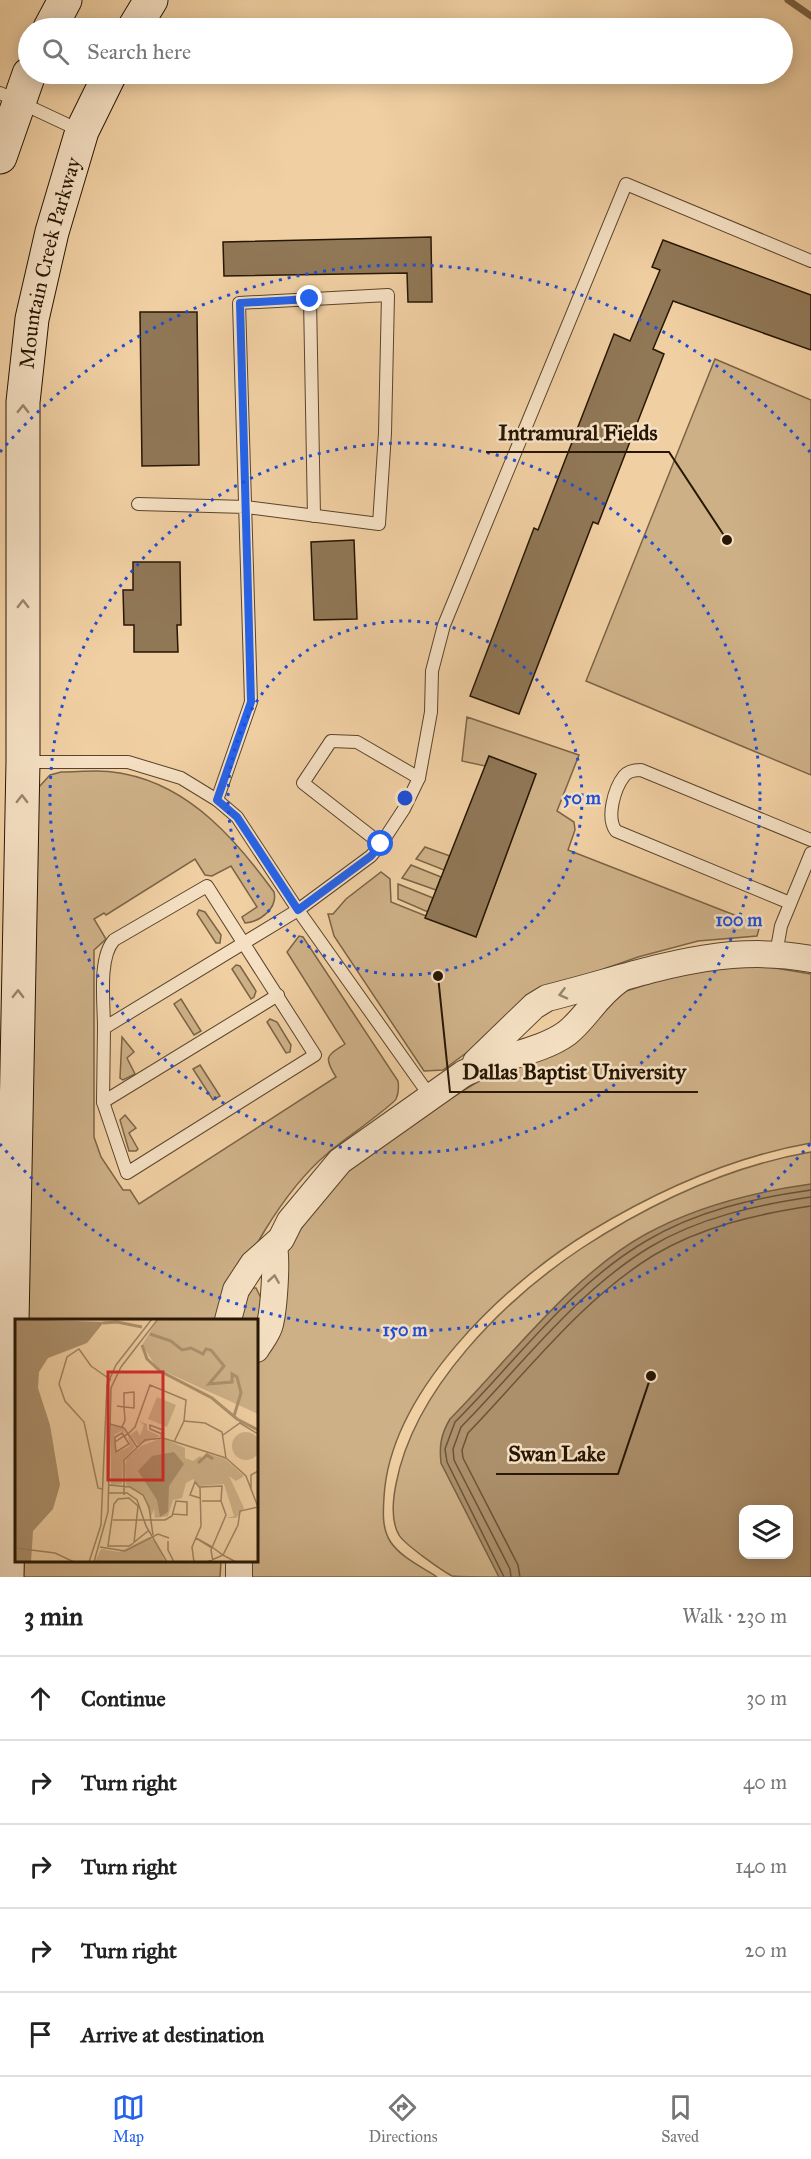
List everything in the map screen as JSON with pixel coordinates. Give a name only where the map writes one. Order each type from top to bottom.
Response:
[{"type":"main road","points":[[55,18],[65,0]]},
{"type":"main road","points":[[140,18],[151,0]]},
{"type":"main road","name":"Mountain Creek Parkway","points":[[7,1577],[23,762],[23,402],[32,319],[52,232],[82,131],[105,84]]},
{"type":"main road","points":[[0,157],[16,90]]},
{"type":"street","points":[[463,1074],[534,1006],[547,998],[620,980],[665,965],[709,956],[776,954],[811,959]]},
{"type":"street","points":[[228,1319],[236,1290],[253,1264],[274,1247],[297,1211],[340,1161],[463,1074],[482,1064],[538,1047],[567,1033],[596,998],[620,980]]},
{"type":"street","points":[[258,1345],[271,1322],[273,1282],[277,1263],[274,1247]]},
{"type":"lane","points":[[16,90],[82,131]]},
{"type":"lane","points":[[104,1028],[298,910],[371,856],[404,809],[419,778],[431,712],[432,670],[444,625],[626,184],[811,261]]},
{"type":"lane","points":[[138,504],[246,507],[380,524],[385,433],[388,295],[240,303],[246,507],[251,702],[217,800]]},
{"type":"lane","points":[[310,299],[314,516]]},
{"type":"lane","points":[[381,844],[303,783],[317,758],[331,741],[357,742],[419,778]]},
{"type":"lane","points":[[23,762],[136,763],[181,778],[217,800],[237,817],[298,910],[430,1096]]},
{"type":"lane","points":[[790,903],[616,831],[609,814],[624,777],[632,770],[641,770],[811,840]]},
{"type":"lane","points":[[776,954],[781,926],[811,854]]},
{"type":"lane","points":[[207,886],[278,995],[315,1055],[127,1173],[103,1102],[104,961],[108,947],[114,940],[207,886]]},
{"type":"lane","points":[[103,1102],[278,995]]},
{"type":"shaded area","points":[[715,359],[811,400],[811,775],[586,681]]},
{"type":"shaded area","points":[[467,717],[579,755],[557,811],[574,822],[575,830],[568,850],[760,925],[757,936],[698,941],[638,957],[559,985],[443,1070],[424,1071],[334,936],[328,914],[333,914],[346,899],[381,872],[390,879],[391,902],[476,936],[536,774],[489,756],[485,766],[462,761]]},
{"type":"shaded area","points":[[61,772],[117,772],[149,781],[171,791],[210,819],[228,836],[274,892],[275,898],[271,909],[262,917],[245,923],[242,917],[257,907],[231,866],[212,876],[205,875],[195,859],[106,915],[104,913],[94,919],[106,939],[94,950],[94,1137],[101,1157],[123,1190],[130,1190],[139,1204],[336,1077],[328,1060],[334,1051],[345,1044],[287,952],[299,936],[303,937],[398,1081],[396,1099],[328,1153],[294,1188],[265,1230],[218,1319],[18,1319],[38,788],[50,775]]},
{"type":"shaded area","points":[[425,847],[450,856],[444,870],[416,859]]},
{"type":"shaded area","points":[[411,865],[441,877],[436,890],[402,878]]},
{"type":"shaded area","points":[[398,884],[433,898],[428,912],[398,899]]},
{"type":"shaded area","points":[[199,910],[205,912],[221,935],[220,943],[216,943],[197,914]]},
{"type":"shaded area","points":[[236,965],[240,966],[256,991],[251,999],[232,969]]},
{"type":"shaded area","points":[[763,966],[811,974],[811,1143],[781,1149],[724,1166],[668,1189],[615,1217],[556,1254],[522,1281],[488,1311],[457,1345],[429,1381],[407,1419],[391,1458],[384,1497],[384,1525],[390,1541],[405,1557],[437,1577],[249,1577],[249,1562],[258,1562],[258,1363],[275,1329],[287,1250],[319,1201],[356,1163],[406,1126],[623,992],[673,976],[722,967]]},
{"type":"shaded area","points":[[181,999],[201,1031],[194,1035],[174,1004]]},
{"type":"shaded area","points":[[270,1019],[277,1022],[291,1045],[290,1052],[286,1053],[267,1022]]},
{"type":"shaded area","points":[[122,1037],[134,1052],[127,1058],[135,1074],[123,1080],[120,1078]]},
{"type":"shaded area","points":[[200,1065],[220,1096],[213,1100],[193,1069]]},
{"type":"shaded area","points":[[125,1115],[136,1128],[129,1133],[138,1149],[136,1151],[129,1151],[120,1120]]},
{"type":"shaded area","points":[[811,1152],[811,1577],[452,1576],[423,1557],[402,1539],[394,1523],[393,1503],[406,1449],[422,1414],[442,1381],[466,1350],[494,1320],[552,1269],[608,1232],[692,1188],[751,1167]]},
{"type":"shaded area","points":[[252,1288],[256,1288],[262,1300],[258,1319],[235,1319]]},
{"type":"shaded area","points":[[17,1562],[221,1562],[220,1577],[17,1577]]},
{"type":"water","points":[[811,1184],[811,1577],[499,1577],[441,1463],[441,1440],[450,1419],[567,1294],[619,1251],[665,1224],[705,1208],[747,1196]]},
{"type":"building","points":[[431,237],[432,302],[408,302],[407,273],[224,276],[223,242]]},
{"type":"building","points":[[663,240],[811,295],[811,350],[673,301],[653,349],[664,354],[598,524],[593,522],[519,714],[470,696],[534,528],[538,530],[614,334],[630,341],[660,270],[652,267]]},
{"type":"building","points":[[140,312],[197,312],[199,465],[142,466]]},
{"type":"building","points":[[354,540],[357,619],[314,620],[311,542]]},
{"type":"building","points":[[133,562],[180,562],[181,625],[177,625],[178,652],[134,652],[134,625],[124,625],[123,590],[133,590]]},
{"type":"building","points":[[489,756],[536,774],[476,937],[425,918]]},
{"type":"waterway","points":[[788,0],[811,16]]},
{"type":"place","name":"Intramural Fields","points":[[727,540]]},
{"type":"place","name":"Dallas Baptist University","points":[[438,976]]},
{"type":"place","name":"Swan Lake","points":[[651,1376]]},
{"type":"route","points":[[310,299],[240,303],[251,702],[217,800],[237,817],[298,910],[371,856],[381,844]]}]
